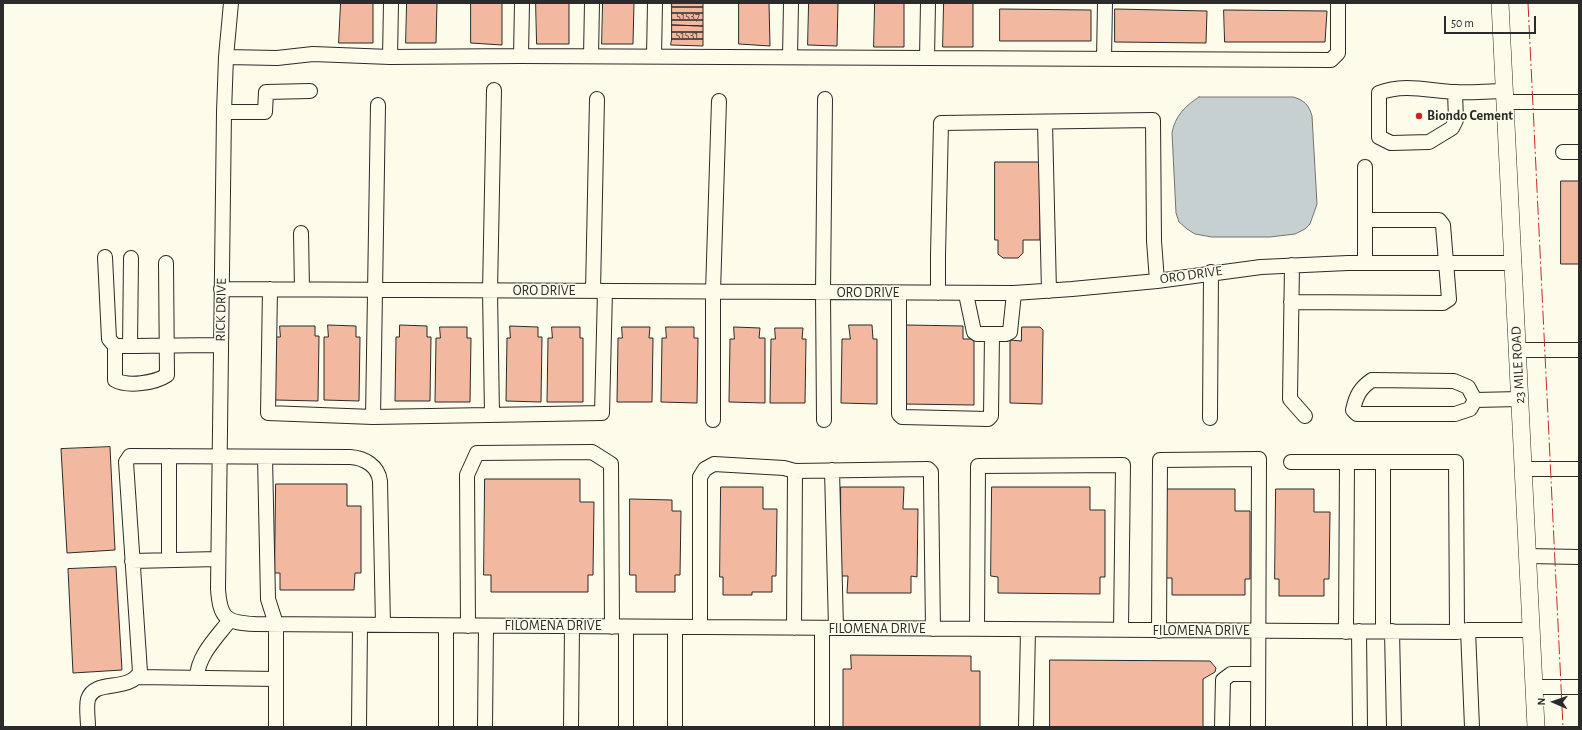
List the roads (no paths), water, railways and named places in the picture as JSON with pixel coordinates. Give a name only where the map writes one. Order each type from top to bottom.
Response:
[{"type":"main road","name":"23 MILE ROAD","points":[[1500,3],[1536,727]]},
{"type":"street","name":"RICK DRIVE","points":[[227,618],[219,600],[218,559],[224,112],[226,57],[231,3]]},
{"type":"street","points":[[390,57],[391,3]]},
{"type":"street","points":[[521,56],[522,3]]},
{"type":"street","points":[[591,56],[592,3]]},
{"type":"street","points":[[654,56],[655,3]]},
{"type":"street","points":[[790,57],[791,3]]},
{"type":"street","points":[[927,58],[928,3]]},
{"type":"street","points":[[1104,59],[1105,3]]},
{"type":"street","points":[[226,57],[277,58],[313,54],[390,57],[654,56],[1331,60],[1338,53],[1338,3]]},
{"type":"street","points":[[1455,92],[1456,120],[1452,128],[1429,142],[1391,143],[1379,137],[1379,93],[1389,89],[1424,88],[1579,102]]},
{"type":"street","points":[[492,415],[490,291],[494,90]]},
{"type":"street","points":[[224,112],[266,112],[266,92],[310,91]]},
{"type":"street","points":[[270,289],[268,413],[373,417],[602,413],[597,99]]},
{"type":"street","points":[[824,420],[823,292],[826,99]]},
{"type":"street","points":[[713,420],[714,292],[719,101]]},
{"type":"street","points":[[373,417],[378,105]]},
{"type":"street","points":[[938,293],[941,123],[1045,123],[1153,120],[1154,241],[1157,280]]},
{"type":"street","points":[[1045,123],[1049,291]]},
{"type":"street","points":[[1563,152],[1579,152]]},
{"type":"street","points":[[1365,167],[1366,263]]},
{"type":"street","points":[[1291,302],[1443,303],[1449,298],[1448,262],[1443,225],[1439,220],[1365,220]]},
{"type":"street","points":[[301,233],[302,289]]},
{"type":"street","points":[[105,257],[109,339],[115,346],[115,380],[122,384],[158,381],[167,374],[166,263]]},
{"type":"street","points":[[130,346],[131,258]]},
{"type":"street","name":"ORO DRIVE","points":[[221,289],[966,294],[1049,291],[1157,280],[1211,272],[1292,265],[1448,262],[1514,263]]},
{"type":"street","points":[[1292,265],[1290,399],[1305,416]]},
{"type":"street","points":[[1210,418],[1211,272]]},
{"type":"street","points":[[899,293],[899,414],[902,417],[988,419],[991,416],[992,334]]},
{"type":"street","points":[[966,294],[974,332],[977,334],[1006,334],[1010,332],[1014,293]]},
{"type":"street","points":[[115,346],[220,345]]},
{"type":"street","points":[[1517,350],[1579,350]]},
{"type":"street","points":[[1372,380],[1454,382],[1468,387],[1475,400],[1470,409],[1455,414],[1357,414],[1353,410],[1356,397],[1363,386],[1372,380]]},
{"type":"street","points":[[1475,400],[1520,399]]},
{"type":"street","points":[[468,626],[467,475],[477,453],[592,452],[611,464],[619,627],[626,727]]},
{"type":"street","points":[[88,727],[88,700],[91,694],[96,689],[132,682],[138,677],[140,666],[126,462],[130,456],[358,457],[373,465],[376,469],[380,482],[383,625]]},
{"type":"street","points":[[168,456],[169,560]]},
{"type":"street","points":[[265,457],[268,599],[276,624],[276,727]]},
{"type":"street","points":[[1159,631],[1160,460],[1259,459],[1258,727]]},
{"type":"street","points":[[1291,462],[1456,462],[1462,631],[1472,727]]},
{"type":"street","points":[[1347,462],[1353,631],[1360,727]]},
{"type":"street","points":[[1383,462],[1388,631],[1394,727]]},
{"type":"street","points":[[700,627],[700,477],[705,469],[714,464],[784,468],[795,471],[928,469],[931,472],[933,629]]},
{"type":"street","points":[[977,629],[978,466],[1123,465],[1120,630]]},
{"type":"street","points":[[1523,469],[1579,469]]},
{"type":"street","points":[[822,727],[829,628],[832,470]]},
{"type":"street","points":[[794,628],[795,471]]},
{"type":"street","points":[[1528,556],[1579,557]]},
{"type":"street","points":[[132,561],[218,559]]},
{"type":"street","points":[[197,678],[197,670],[201,659],[227,618]]},
{"type":"street","name":"FILOMENA DRIVE","points":[[227,618],[244,624],[446,626],[1159,631],[1532,630]]},
{"type":"street","points":[[359,727],[360,625]]},
{"type":"street","points":[[446,626],[446,727]]},
{"type":"street","points":[[485,727],[486,626]]},
{"type":"street","points":[[571,727],[572,626]]},
{"type":"street","points":[[675,627],[675,727]]},
{"type":"street","points":[[1026,727],[1028,630]]},
{"type":"street","points":[[1222,727],[1223,680],[1231,674],[1258,674]]},
{"type":"street","points":[[138,677],[276,679]]},
{"type":"street","points":[[1534,687],[1579,687]]},
{"type":"place","name":"Biondo Cement","points":[[1419,116]]}]
